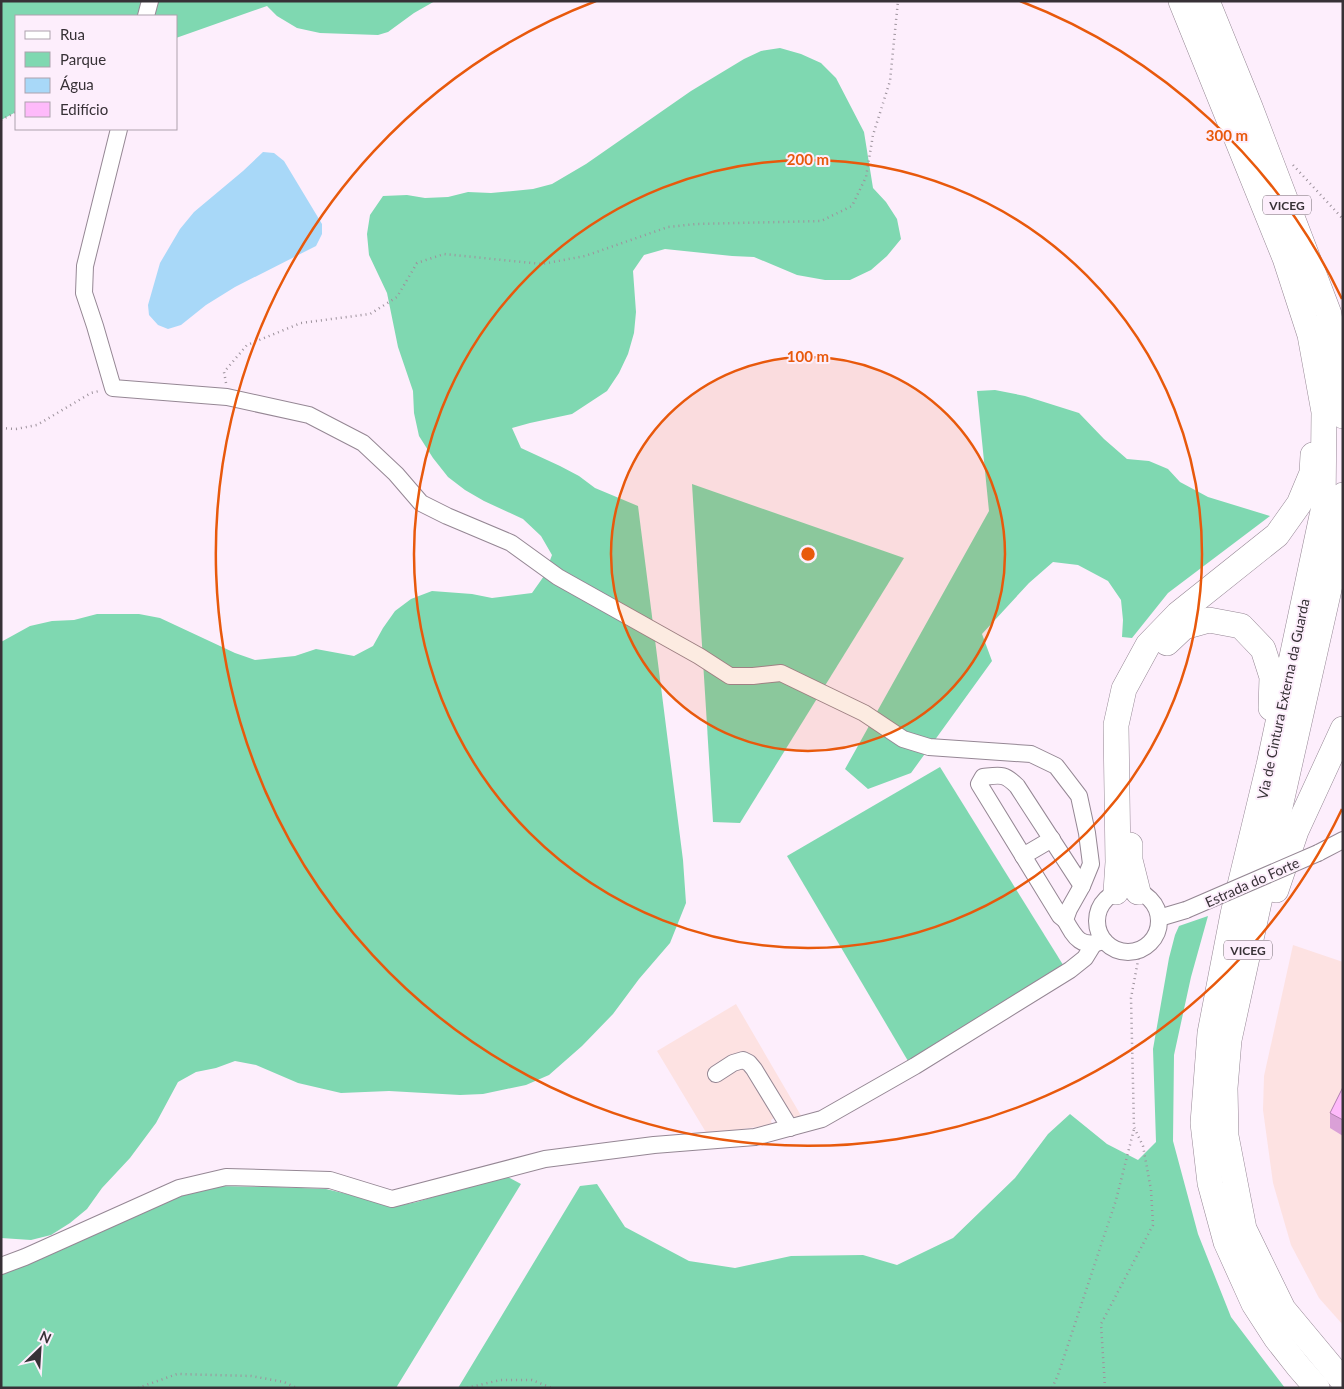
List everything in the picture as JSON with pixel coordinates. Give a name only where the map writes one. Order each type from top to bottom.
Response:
[{"type":"highway","name":"Via de Cintura Externa da Guarda","points":[[1181,1],[1285,258],[1310,335],[1324,412],[1323,511],[1269,765],[1234,914],[1210,1033],[1203,1123],[1210,1182],[1226,1242],[1254,1304],[1276,1338],[1317,1388]]},
{"type":"highway","name":"VICEG","points":[[1206,1],[1250,107],[1329,314],[1343,416]]},
{"type":"highway","points":[[1329,314],[1343,358]]},
{"type":"highway","points":[[1127,892],[1118,862],[1116,724],[1124,689],[1148,645],[1154,638],[1178,614],[1277,535],[1300,504],[1312,472],[1316,417],[1310,335]]},
{"type":"highway","name":"Via de Cintura Externa da Guarda","points":[[1343,495],[1339,545],[1272,838],[1229,1040],[1225,1088],[1226,1136],[1244,1229],[1283,1309],[1343,1381]]},
{"type":"highway","points":[[1127,892],[1130,860],[1128,728],[1135,691],[1157,653],[1184,627],[1209,620],[1241,626],[1264,649],[1272,677],[1269,765]]},
{"type":"highway","points":[[1229,1040],[1271,904],[1296,831],[1343,729]]},
{"type":"street","points":[[146,15],[150,1]]},
{"type":"street","points":[[119,130],[85,266],[84,294],[113,388],[228,396],[309,415],[363,443],[396,474],[421,502],[447,516],[512,543],[558,577],[730,676],[781,673],[864,713],[903,738],[928,747],[1031,754],[1056,766],[1079,796],[1091,864],[1065,920]]},
{"type":"street","points":[[1,1266],[178,1188],[226,1177],[330,1180],[392,1199],[545,1159],[654,1145],[755,1137],[790,1128],[822,1119],[915,1066],[1070,970],[1085,958],[1098,943],[1097,914],[1107,897],[1127,892],[1146,896],[1152,902],[1157,909],[1159,918],[1155,937],[1148,945],[1140,950],[1120,952],[1098,943],[1082,942],[1072,934],[979,784],[983,777],[999,775],[1008,778],[1017,786],[1082,886]]},
{"type":"street","points":[[1023,856],[1052,840]]},
{"type":"street","name":"Estrada do Forte","points":[[1159,918],[1186,910],[1318,853],[1343,840]]},
{"type":"street","points":[[716,1074],[733,1063],[743,1060],[749,1063],[754,1068],[790,1128]]},
{"type":"path","points":[[228,396],[224,372],[247,345],[301,323],[370,314],[397,297],[417,263],[444,254],[542,264],[584,256],[668,227],[696,224],[821,221],[852,206],[866,177],[873,135],[890,81],[898,1]]},
{"type":"path","points":[[1,120],[15,113]]},
{"type":"path","points":[[1,428],[37,425],[91,393],[113,388]]},
{"type":"path","points":[[1052,1388],[1116,1200],[1134,1127],[1131,998],[1140,950]]},
{"type":"path","points":[[1105,1388],[1101,1324],[1153,1225],[1151,1190],[1143,1146],[1134,1127]]},
{"type":"path","points":[[138,1388],[177,1374],[251,1376],[284,1382],[297,1388]]},
{"type":"path","points":[[467,1388],[500,1380],[532,1380],[552,1388]]},
{"type":"shaded area","points":[[1293,945],[1343,962],[1343,1325],[1319,1298],[1291,1245],[1273,1183],[1263,1110],[1264,1076]]},
{"type":"shaded area","points":[[736,1004],[803,1119],[797,1121],[786,1109],[771,1120],[772,1125],[707,1134],[657,1051]]},
{"type":"green space","points":[[1,1],[435,1],[414,13],[388,32],[378,35],[320,33],[297,28],[277,16],[267,6],[178,37],[178,15],[15,15],[15,113],[1,120]]},
{"type":"green space","points":[[780,48],[801,54],[821,63],[836,78],[864,132],[873,188],[886,202],[897,219],[901,239],[887,256],[871,270],[850,280],[825,280],[797,275],[754,257],[665,249],[644,255],[633,271],[636,312],[634,333],[628,354],[619,373],[607,391],[572,414],[512,428],[521,448],[579,476],[595,488],[638,506],[683,860],[686,903],[670,943],[639,979],[613,1014],[582,1046],[549,1075],[526,1085],[483,1094],[460,1095],[389,1091],[341,1093],[298,1083],[256,1065],[235,1061],[216,1068],[196,1072],[178,1082],[156,1123],[130,1158],[102,1188],[87,1209],[51,1235],[31,1240],[1,1238],[1,642],[30,626],[52,621],[74,620],[97,614],[139,614],[160,618],[235,653],[255,660],[295,656],[316,649],[354,656],[373,646],[395,611],[411,599],[432,591],[472,594],[492,598],[532,593],[544,576],[552,555],[541,536],[523,519],[484,501],[448,477],[419,436],[414,413],[413,391],[398,347],[387,293],[369,255],[367,234],[370,215],[383,196],[448,197],[468,192],[491,193],[533,189],[552,184],[586,164],[691,91],[744,59],[761,51]]},
{"type":"green space","points":[[995,390],[1025,396],[1079,413],[1127,459],[1149,461],[1168,469],[1180,482],[1208,497],[1270,516],[1168,593],[1132,638],[1122,637],[1121,600],[1108,581],[1078,565],[1053,562],[1029,583],[982,634],[992,661],[911,773],[868,789],[845,769],[989,511],[977,391]]},
{"type":"green space","points":[[692,484],[904,558],[740,823],[713,822]]},
{"type":"green space","points":[[940,767],[1065,968],[908,1061],[787,856]]},
{"type":"green space","points":[[1208,916],[1191,977],[1174,1055],[1173,1141],[1198,1234],[1231,1317],[1285,1388],[458,1388],[580,1186],[597,1184],[625,1227],[689,1261],[735,1268],[791,1256],[863,1255],[897,1265],[953,1238],[1015,1178],[1048,1134],[1070,1114],[1107,1144],[1138,1160],[1156,1142],[1153,1049],[1169,958],[1175,935],[1179,926]]},
{"type":"green space","points":[[504,1175],[521,1184],[396,1388],[1,1388],[1,1275],[182,1194],[214,1186],[326,1189],[397,1206],[417,1202]]},
{"type":"water","points":[[263,152],[274,153],[284,161],[322,224],[322,234],[316,246],[235,287],[206,305],[181,325],[168,329],[158,325],[149,315],[148,305],[160,263],[180,229],[194,212]]},
{"type":"building","points":[[1343,1087],[1343,1120],[1330,1113]]}]
